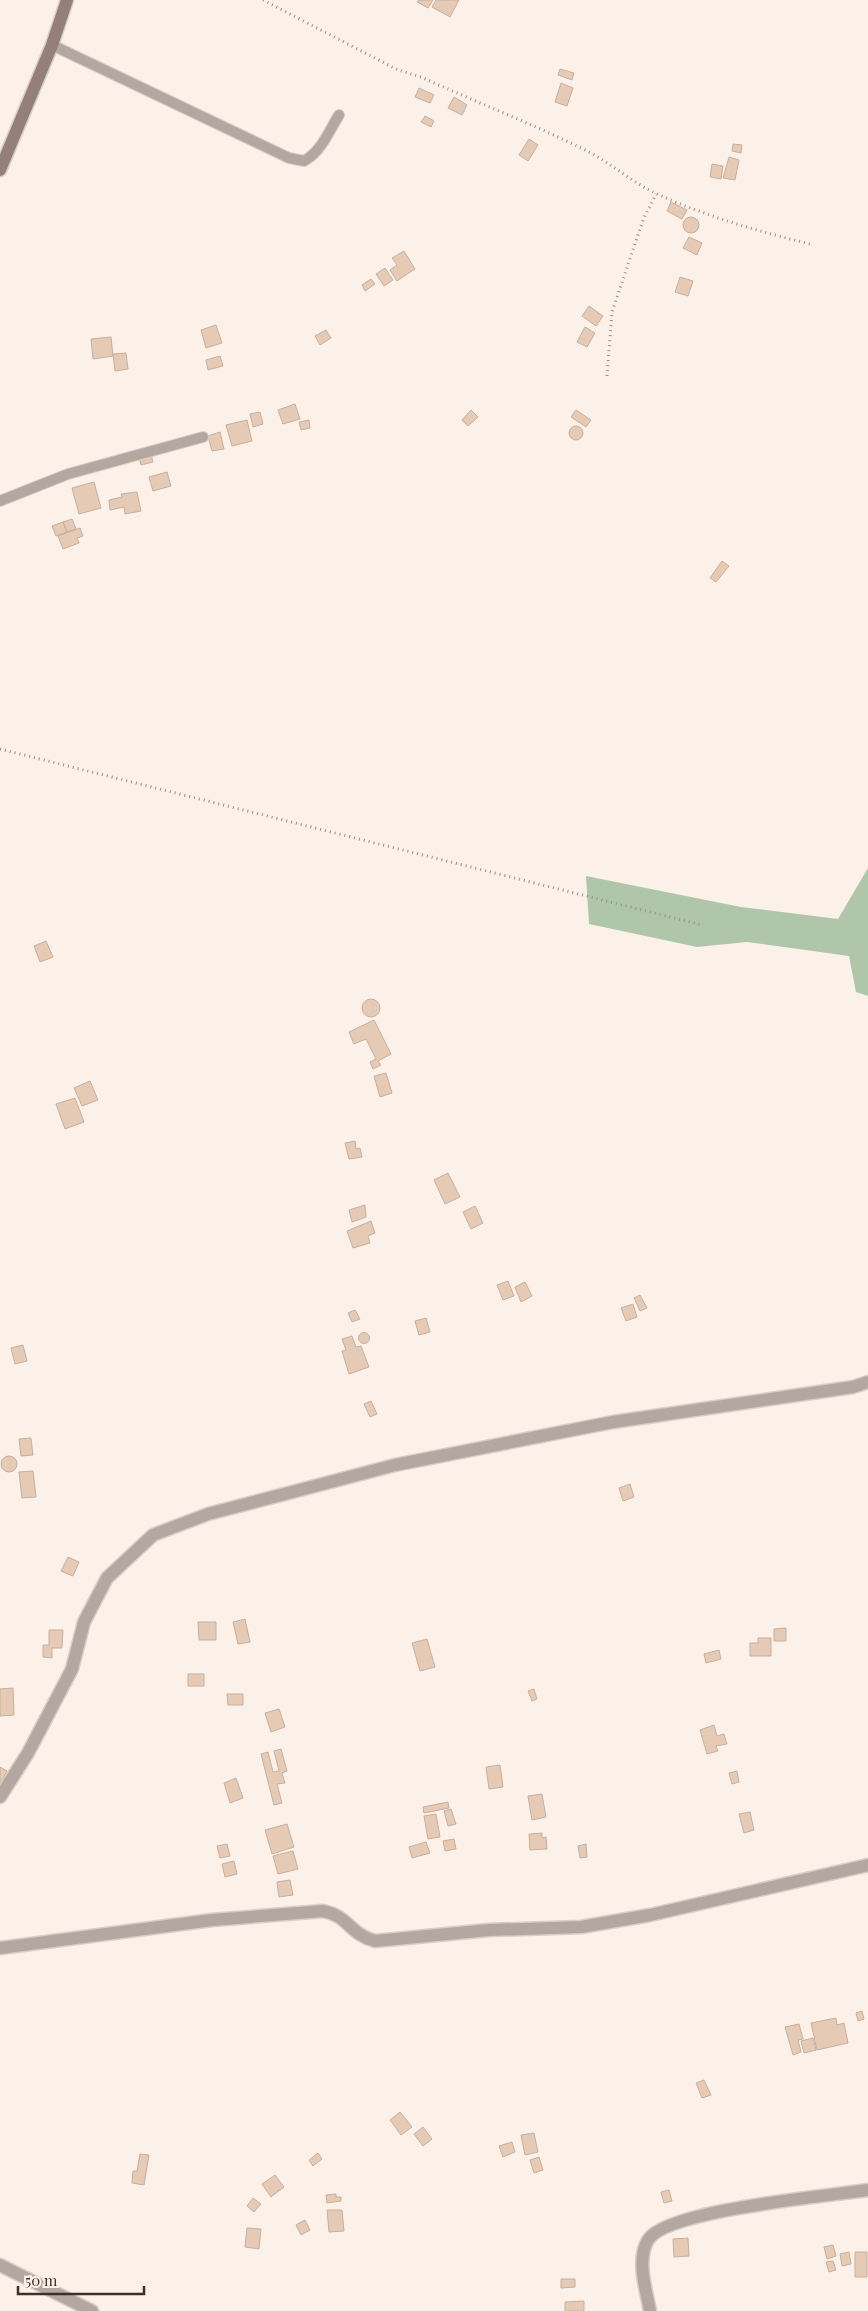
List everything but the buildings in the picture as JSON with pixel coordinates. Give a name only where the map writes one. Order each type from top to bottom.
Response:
[{"type":"street","points":[[0,170],[52,45],[67,0]]},
{"type":"street","points":[[0,1797],[28,1753],[72,1670],[84,1622],[107,1578],[153,1535],[208,1514],[395,1465],[613,1422],[853,1387],[868,1382]]},
{"type":"street","points":[[0,1948],[212,1920],[323,1911],[337,1914],[361,1937],[375,1941],[489,1930],[581,1927],[650,1915],[868,1865]]},
{"type":"street","points":[[650,2311],[642,2262],[643,2253],[648,2239],[660,2230],[686,2219],[728,2210],[868,2190]]},
{"type":"street","points":[[0,2265],[92,2311]]},
{"type":"lane","points":[[52,45],[289,158],[304,161],[319,149],[339,115]]},
{"type":"lane","points":[[0,501],[68,474],[203,437]]},
{"type":"path","points":[[263,0],[398,70],[421,77],[592,154],[629,180],[656,194],[760,232],[810,244]]},
{"type":"path","points":[[607,376],[612,312],[643,220],[656,194]]},
{"type":"path","points":[[0,749],[702,925]]},
{"type":"green space","points":[[868,868],[868,996],[856,992],[849,956],[747,942],[697,947],[589,924],[586,876],[741,907],[838,919]]}]
